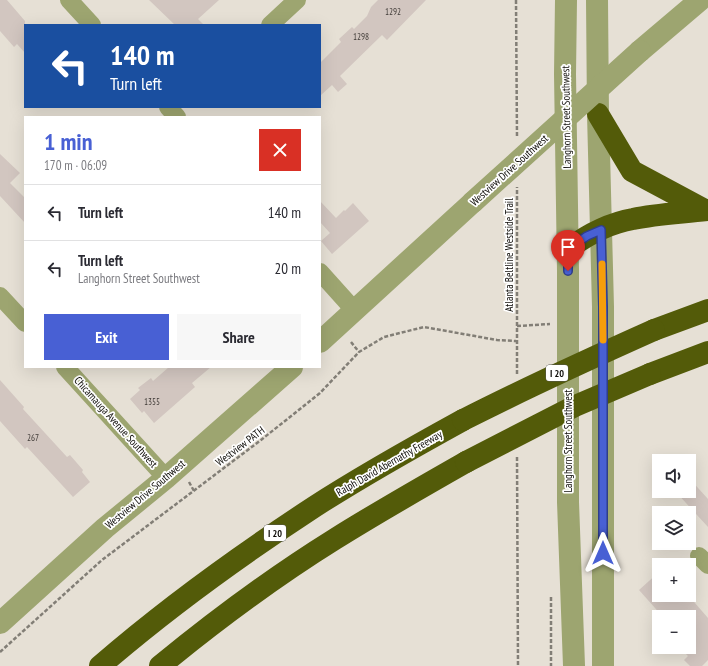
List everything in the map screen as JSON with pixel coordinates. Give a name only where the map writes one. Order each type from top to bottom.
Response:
[{"type":"highway","points":[[598,114],[632,171],[706,210]]},
{"type":"highway","points":[[568,249],[587,236],[631,219],[706,210]]},
{"type":"highway","name":"Ralph David Abernathy Freeway","points":[[100,666],[174,606],[243,554],[321,502],[388,462],[463,420],[569,368],[654,330],[708,310]]},
{"type":"highway","points":[[160,666],[221,618],[307,558],[385,508],[466,462],[576,406],[650,374],[708,352]]},
{"type":"street","points":[[69,0],[91,24]]},
{"type":"street","points":[[271,24],[297,0]]},
{"type":"street","name":"Langhorn Street Southwest","points":[[566,0],[565,74],[568,249],[568,502],[574,666]]},
{"type":"street","points":[[597,0],[598,114],[603,307],[604,666]]},
{"type":"street","name":"Westview Drive Southwest","points":[[321,341],[640,51],[700,0]]},
{"type":"street","points":[[321,273],[355,310]]},
{"type":"street","points":[[0,296],[24,322]]},
{"type":"street","name":"Chicamauga Avenue Southwest","points":[[66,368],[166,478]]},
{"type":"street","name":"Westview Drive Southwest","points":[[0,623],[105,528],[166,478],[291,368]]},
{"type":"path","points":[[516,0],[516,143]]},
{"type":"path","name":"Atlanta Beltline Westside Trail","points":[[517,183],[517,381]]},
{"type":"path","name":"Westview PATH","points":[[0,652],[102,560],[320,393],[359,352],[384,337],[424,327],[497,340],[516,341]]},
{"type":"path","points":[[351,342],[359,352]]},
{"type":"path","points":[[517,452],[518,666]]},
{"type":"path","points":[[190,484],[194,491]]},
{"type":"building","points":[[0,0],[7,0],[25,21],[24,52],[17,44],[14,47],[0,31]]},
{"type":"building","points":[[149,0],[219,0],[198,19],[203,24],[174,24]]},
{"type":"building","points":[[378,0],[426,0],[387,40],[382,35],[340,76],[347,84],[338,92],[332,85],[321,95],[321,62],[341,42],[339,39],[352,27],[354,29],[367,16],[371,7]]},
{"type":"building","points":[[0,154],[20,173],[10,183],[24,197],[24,222],[0,196]]},
{"type":"building","points":[[321,202],[336,218],[353,203],[369,221],[332,254],[321,241],[330,233],[321,223]]},
{"type":"building","points":[[168,368],[210,368],[192,383],[195,387],[154,423],[144,411],[142,413],[130,399],[140,390],[138,388],[151,378],[153,381]]},
{"type":"building","points":[[0,380],[24,407],[23,409],[67,457],[70,455],[83,470],[82,472],[90,482],[73,497],[27,447],[25,449],[0,421]]},
{"type":"building","points":[[696,486],[708,499],[708,527],[696,514],[696,506],[689,506],[681,498],[696,498]]},
{"type":"building","points":[[652,578],[652,602],[694,602],[708,618],[708,660],[702,666],[690,666],[684,660],[688,656],[686,654],[696,654],[696,610],[657,610],[639,590]]},
{"type":"slow traffic","points":[[602,264],[603,340]]},
{"type":"route","points":[[568,271],[568,249],[587,236],[601,230],[603,307],[603,553]]}]
